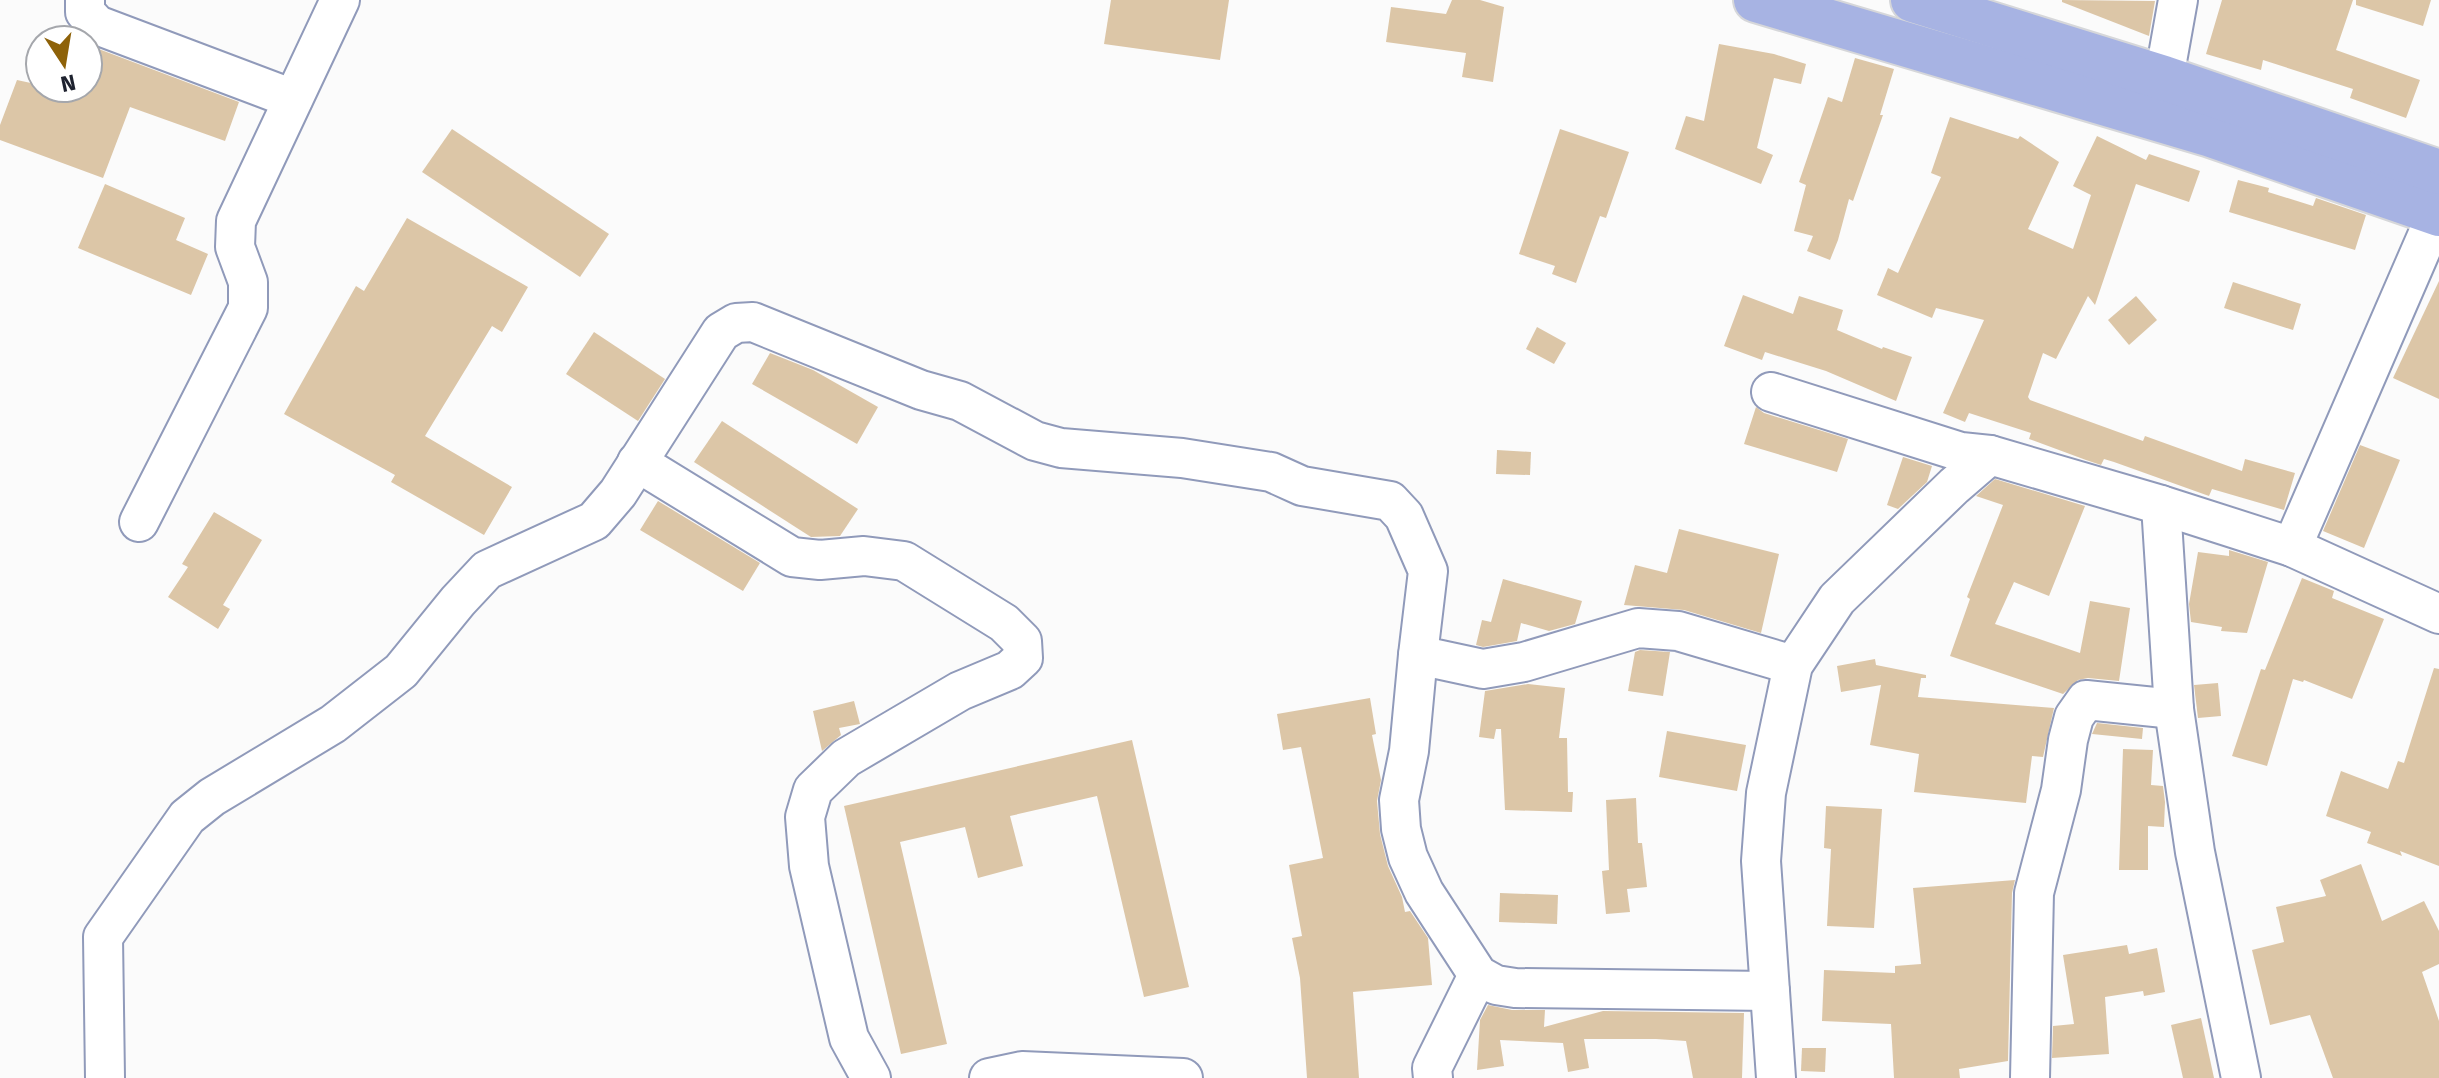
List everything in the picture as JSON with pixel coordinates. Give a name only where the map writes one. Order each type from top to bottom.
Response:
[{"type":"main road","points":[[1756,0],[2212,115],[2438,200]]},
{"type":"main road","points":[[1913,0],[2164,78],[2212,115]]},
{"type":"street","points":[[85,0],[85,12],[97,25],[293,99]]},
{"type":"street","points":[[139,522],[248,308],[248,282],[235,247],[236,221],[340,0]]},
{"type":"street","points":[[2164,78],[2178,0]]},
{"type":"street","points":[[2292,547],[2438,200]]},
{"type":"street","points":[[105,1078],[103,937],[187,817],[212,797],[333,724],[401,671],[487,570],[594,521],[618,493],[721,332],[736,323],[753,322],[921,390],[960,401],[1035,441],[1061,448],[1182,458],[1271,472],[1302,486],[1390,501],[1404,516],[1428,571],[1409,751],[1399,800],[1401,829],[1408,857],[1424,892],[1478,975],[1496,985],[1515,988],[1770,991]]},
{"type":"street","points":[[1771,392],[1968,464],[2161,505],[2292,547],[2439,614]]},
{"type":"street","points":[[637,462],[792,557],[820,560],[864,556],[904,561],[1004,623],[1022,641],[1023,658],[1010,670],[960,691],[846,758],[813,790],[805,817],[809,866],[849,1038],[871,1078]]},
{"type":"street","points":[[1776,1078],[1761,861],[1766,793],[1793,665],[1837,599],[1968,464]]},
{"type":"street","points":[[2161,505],[2174,709],[2195,852],[2241,1078]]},
{"type":"street","points":[[1418,655],[1483,669],[1524,662],[1638,628],[1678,631],[1793,665]]},
{"type":"street","points":[[2030,1078],[2034,893],[2061,790],[2074,717],[2086,700],[2174,709]]},
{"type":"street","points":[[1433,1078],[1432,1068],[1478,975]]},
{"type":"street","points":[[989,1078],[1022,1071],[1183,1078]]},
{"type":"building","points":[[1111,0],[1229,0],[1220,60],[1104,44]]},
{"type":"building","points":[[1452,0],[1480,0],[1504,7],[1493,82],[1462,77],[1466,53],[1386,42],[1391,7],[1446,14]]},
{"type":"building","points":[[2222,0],[2353,0],[2336,50],[2420,80],[2406,118],[2350,98],[2353,89],[2263,60],[2261,70],[2206,54]]},
{"type":"building","points":[[2356,0],[2431,0],[2423,26],[2356,5]]},
{"type":"building","points":[[2155,1],[2149,36],[2062,2]]},
{"type":"building","points":[[1719,44],[1774,54],[1806,64],[1801,84],[1774,78],[1757,148],[1773,155],[1761,184],[1675,149],[1686,116],[1704,121]]},
{"type":"building","points":[[104,51],[239,102],[225,141],[130,107],[103,178],[0,140],[0,125],[17,80],[24,82],[24,104],[104,104]]},
{"type":"building","points":[[1855,58],[1894,69],[1880,115],[1883,115],[1853,201],[1849,199],[1830,260],[1807,251],[1813,236],[1794,231],[1806,185],[1799,182],[1828,97],[1842,102]]},
{"type":"building","points":[[1950,117],[2018,139],[2020,136],[2059,162],[2028,229],[2073,249],[2091,195],[2073,186],[2097,136],[2146,160],[2149,154],[2200,171],[2189,202],[2136,184],[2095,305],[2088,296],[2056,359],[2043,353],[2028,397],[2143,441],[2145,436],[2242,471],[2245,459],[2295,473],[2284,510],[2212,489],[2209,496],[2104,459],[2101,465],[2029,439],[2031,433],[1969,413],[1965,422],[1943,413],[1984,320],[1936,308],[1932,318],[1877,295],[1888,268],[1898,273],[1941,177],[1931,173]]},
{"type":"building","points":[[452,129],[609,234],[580,277],[422,172]]},
{"type":"building","points":[[1560,129],[1629,152],[1606,218],[1600,216],[1576,283],[1552,274],[1555,266],[1519,254]]},
{"type":"building","points":[[2238,180],[2269,188],[2268,192],[2313,206],[2316,198],[2366,215],[2355,250],[2229,212]]},
{"type":"building","points":[[105,184],[185,218],[176,240],[208,254],[191,295],[78,248]]},
{"type":"building","points":[[407,218],[528,287],[502,332],[492,326],[425,436],[512,487],[484,535],[391,482],[395,475],[284,414],[356,286],[364,291]]},
{"type":"building","points":[[2439,281],[2439,399],[2393,378]]},
{"type":"building","points":[[2233,282],[2301,304],[2293,330],[2224,308]]},
{"type":"building","points":[[1743,295],[1793,314],[1799,296],[1843,310],[1837,330],[1882,349],[1912,357],[1896,401],[1826,371],[1765,352],[1762,360],[1724,346]]},
{"type":"building","points":[[2136,296],[2157,320],[2129,345],[2108,320]]},
{"type":"building","points":[[1537,327],[1566,343],[1554,364],[1526,349]]},
{"type":"building","points":[[594,332],[665,379],[638,421],[566,374]]},
{"type":"building","points":[[770,353],[813,370],[878,407],[857,444],[752,384]]},
{"type":"building","points":[[1756,407],[1764,413],[1848,439],[1837,472],[1744,444]]},
{"type":"building","points":[[722,421],[858,509],[840,536],[811,537],[694,462]]},
{"type":"building","points":[[2360,445],[2400,460],[2364,548],[2323,531]]},
{"type":"building","points":[[1497,450],[1531,452],[1530,475],[1496,474]]},
{"type":"building","points":[[1903,457],[1932,466],[1927,482],[1898,509],[1887,505]]},
{"type":"building","points":[[1995,479],[2085,506],[2049,596],[2014,582],[1995,624],[2080,653],[2090,601],[2130,608],[2119,681],[2078,680],[2063,694],[1950,656],[1970,599],[1967,597],[2003,505],[1976,496]]},
{"type":"building","points":[[658,501],[760,563],[743,591],[640,530]]},
{"type":"building","points":[[214,512],[262,540],[223,605],[230,609],[218,629],[168,597],[188,567],[182,564]]},
{"type":"building","points":[[1679,529],[1779,554],[1761,633],[1684,610],[1624,605],[1635,565],[1667,573]]},
{"type":"building","points":[[2229,550],[2268,562],[2247,633],[2221,631],[2222,627],[2191,622],[2189,604],[2198,552],[2229,556]]},
{"type":"building","points":[[2302,578],[2334,591],[2332,598],[2384,619],[2352,699],[2304,680],[2293,679],[2267,766],[2232,756],[2261,669],[2265,670]]},
{"type":"building","points":[[1503,579],[1582,601],[1575,624],[1549,631],[1521,623],[1517,641],[1483,647],[1476,645],[1482,620],[1491,622]]},
{"type":"building","points":[[1635,652],[1670,652],[1663,696],[1628,691]]},
{"type":"building","points":[[1875,659],[1876,665],[1926,675],[1926,678],[1921,678],[1918,697],[2054,708],[2043,757],[2032,756],[2026,803],[1914,792],[1919,754],[1870,745],[1881,685],[1841,692],[1837,666]]},
{"type":"building","points":[[2434,668],[2439,669],[2439,866],[2400,851],[2402,856],[2367,843],[2371,832],[2326,816],[2341,771],[2388,789],[2398,761],[2404,763]]},
{"type":"building","points":[[2218,683],[2221,716],[2198,718],[2194,685]]},
{"type":"building","points":[[1528,684],[1565,688],[1559,738],[1567,738],[1568,792],[1573,792],[1572,812],[1505,810],[1501,729],[1496,729],[1494,739],[1479,737],[1485,691]]},
{"type":"building","points":[[1370,698],[1376,734],[1372,735],[1381,780],[1377,801],[1380,834],[1405,912],[1410,911],[1428,938],[1432,985],[1353,992],[1359,1078],[1307,1078],[1300,978],[1292,938],[1302,936],[1289,865],[1323,858],[1301,747],[1283,750],[1277,714]]},
{"type":"building","points":[[854,701],[860,724],[839,728],[841,735],[822,751],[813,711]]},
{"type":"building","points":[[2097,723],[2143,728],[2142,739],[2092,734]]},
{"type":"building","points":[[1667,731],[1746,745],[1737,791],[1659,777]]},
{"type":"building","points":[[1132,740],[1189,987],[1144,997],[1097,796],[1010,816],[1023,866],[978,878],[965,827],[900,842],[947,1044],[901,1054],[844,806]]},
{"type":"building","points":[[2123,749],[2153,750],[2151,785],[2163,786],[2164,827],[2148,826],[2148,870],[2119,870]]},
{"type":"building","points":[[1636,798],[1638,843],[1642,843],[1647,887],[1627,889],[1630,912],[1606,914],[1602,871],[1609,870],[1606,800]]},
{"type":"building","points":[[1826,806],[1882,809],[1874,928],[1827,926],[1831,849],[1824,848]]},
{"type":"building","points":[[2361,864],[2382,921],[2424,901],[2439,931],[2439,964],[2422,972],[2439,1021],[2439,1078],[2333,1078],[2310,1015],[2270,1025],[2252,950],[2284,942],[2276,907],[2326,896],[2320,880]]},
{"type":"building","points":[[2015,880],[2012,893],[2008,1061],[1959,1069],[1960,1078],[1894,1078],[1891,1024],[1822,1021],[1824,970],[1895,973],[1895,966],[1921,964],[1913,888]]},
{"type":"building","points":[[1500,893],[1558,895],[1557,924],[1499,922]]},
{"type":"building","points":[[2127,945],[2129,954],[2157,948],[2165,992],[2144,996],[2143,991],[2105,997],[2109,1054],[2052,1058],[2053,1026],[2074,1024],[2063,955]]},
{"type":"building","points":[[1488,1005],[1512,1010],[1545,1010],[1544,1027],[1603,1011],[1744,1013],[1742,1078],[1693,1078],[1686,1041],[1656,1039],[1584,1039],[1589,1068],[1568,1072],[1563,1043],[1500,1040],[1504,1066],[1477,1070],[1480,1020]]},
{"type":"building","points":[[2201,1018],[2214,1078],[2183,1078],[2171,1025]]},
{"type":"building","points":[[1802,1048],[1826,1048],[1825,1072],[1801,1071]]}]
